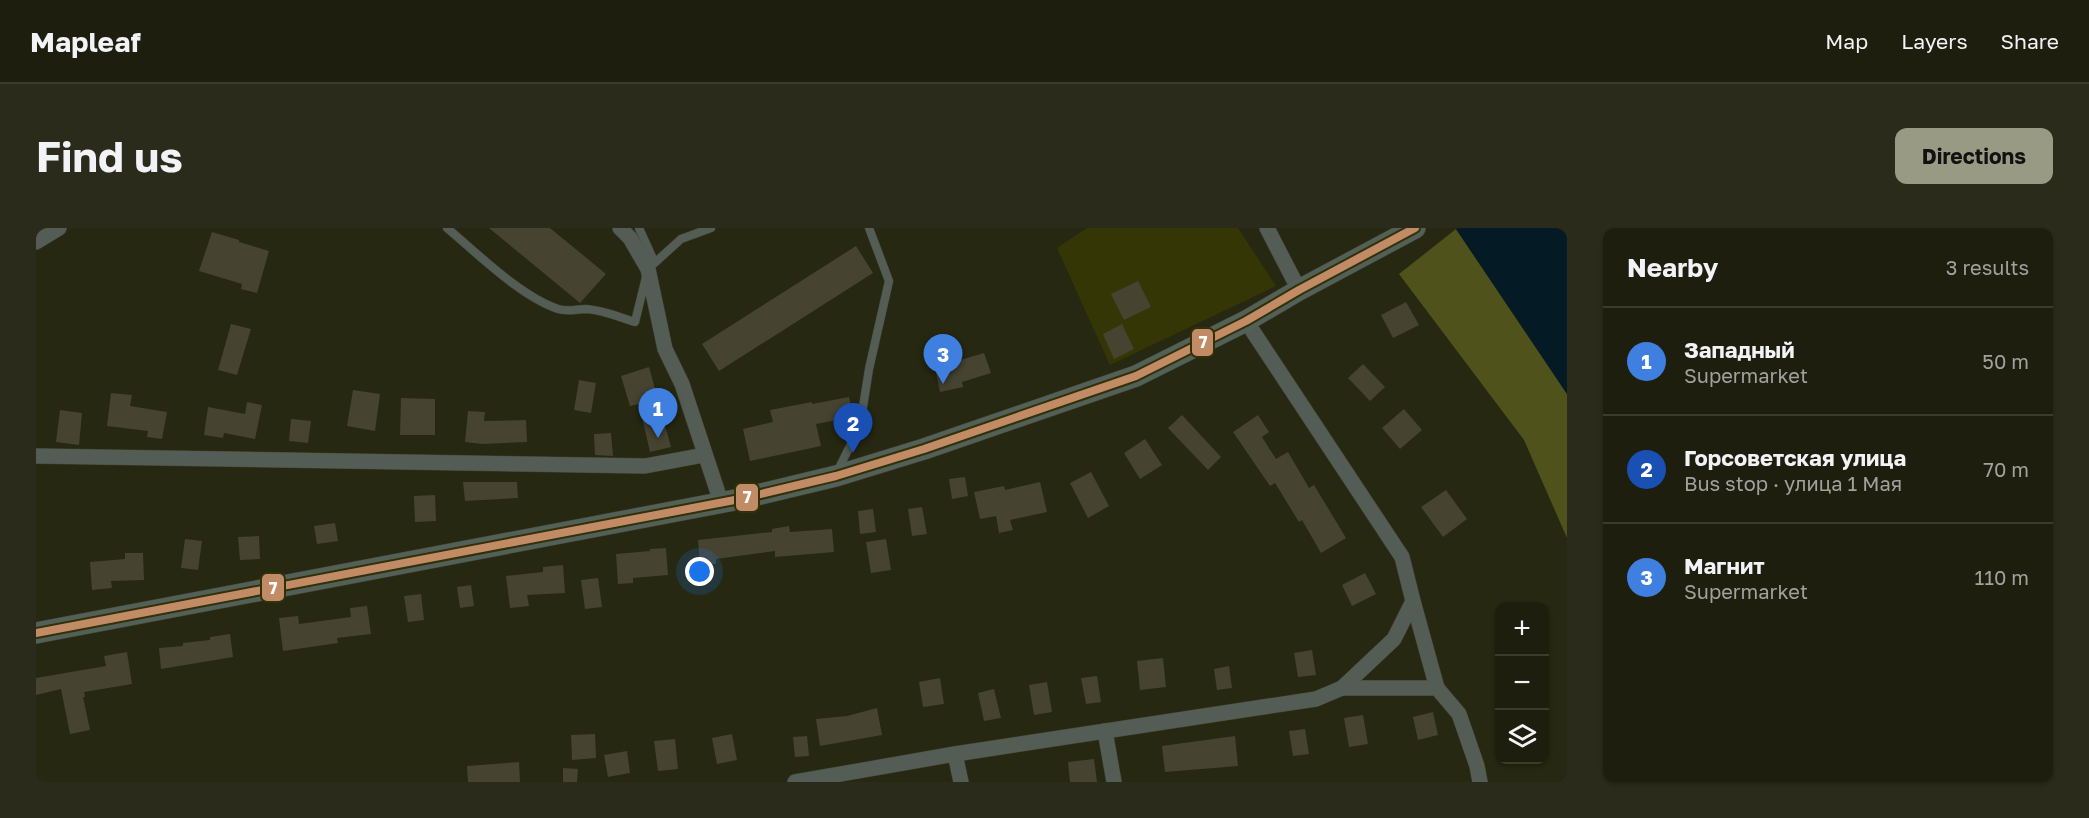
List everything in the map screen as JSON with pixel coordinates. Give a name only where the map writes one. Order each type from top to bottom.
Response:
[{"type":"main road","points":[[36,633],[721,502],[836,476],[1136,376],[1246,321],[1406,233]]},
{"type":"street","points":[[36,242],[59,228]]},
{"type":"street","points":[[620,228],[651,265],[665,349],[681,384],[721,502]]},
{"type":"street","points":[[1267,228],[1299,290]]},
{"type":"street","points":[[1246,321],[1402,557],[1437,688],[1459,714],[1478,766],[1480,782]]},
{"type":"street","points":[[36,456],[645,466],[704,455]]},
{"type":"street","points":[[799,782],[955,754],[1316,699],[1342,688],[1394,639],[1413,601]]},
{"type":"street","points":[[1342,688],[1437,688]]},
{"type":"street","points":[[1105,731],[1114,782]]},
{"type":"street","points":[[955,754],[961,782]]},
{"type":"lane","points":[[447,228],[522,290],[541,301],[561,310],[588,309],[635,322],[651,265],[681,239],[711,228]]},
{"type":"lane","points":[[639,228],[651,265]]},
{"type":"lane","points":[[836,476],[860,426],[869,369],[889,281],[869,228]]},
{"type":"shaded area","points":[[1087,228],[1238,228],[1276,286],[1110,365],[1057,248]]},
{"type":"green space","points":[[1456,229],[1567,394],[1567,538],[1524,440],[1399,274]]},
{"type":"water","points":[[1567,228],[1567,394],[1456,229]]},
{"type":"building","points":[[489,228],[550,228],[606,274],[580,303]]},
{"type":"building","points":[[212,232],[269,251],[257,293],[241,289],[242,284],[199,271]]},
{"type":"building","points":[[856,246],[873,273],[719,371],[702,344]]},
{"type":"building","points":[[1138,281],[1151,307],[1124,320],[1111,294]]},
{"type":"building","points":[[1406,302],[1419,325],[1393,338],[1381,315]]},
{"type":"building","points":[[231,324],[251,329],[237,375],[218,370]]},
{"type":"building","points":[[1122,324],[1134,349],[1114,359],[1103,334]]},
{"type":"building","points":[[956,353],[957,361],[984,353],[991,373],[962,382],[963,387],[940,392],[933,358]]},
{"type":"building","points":[[1363,364],[1385,387],[1370,401],[1348,378]]},
{"type":"building","points":[[649,367],[671,447],[650,452],[639,404],[630,406],[621,376]]},
{"type":"building","points":[[579,380],[596,383],[591,413],[574,410]]},
{"type":"building","points":[[353,390],[380,394],[375,431],[347,426]]},
{"type":"building","points":[[111,393],[132,395],[130,406],[167,412],[162,439],[147,437],[148,431],[107,426]]},
{"type":"building","points":[[849,397],[853,417],[816,424],[821,446],[750,461],[743,429],[773,422],[770,410]]},
{"type":"building","points":[[401,398],[435,399],[435,435],[400,435]]},
{"type":"building","points":[[247,402],[262,405],[255,439],[224,433],[223,438],[204,435],[208,407],[245,414]]},
{"type":"building","points":[[1404,409],[1422,430],[1400,449],[1382,428]]},
{"type":"building","points":[[60,410],[82,413],[79,445],[56,442]]},
{"type":"building","points":[[468,411],[485,412],[484,421],[526,420],[527,442],[482,444],[465,442]]},
{"type":"building","points":[[1182,415],[1221,457],[1208,470],[1168,428]]},
{"type":"building","points":[[1258,415],[1269,432],[1262,437],[1276,459],[1288,452],[1309,488],[1314,485],[1346,538],[1321,553],[1302,520],[1299,522],[1275,483],[1270,486],[1233,432]]},
{"type":"building","points":[[291,419],[311,421],[308,443],[289,441]]},
{"type":"building","points":[[611,433],[613,456],[595,455],[594,434]]},
{"type":"building","points":[[1145,439],[1162,465],[1140,479],[1124,453]]},
{"type":"building","points":[[1091,472],[1109,506],[1088,518],[1070,483]]},
{"type":"building","points":[[965,477],[968,496],[952,499],[949,479]]},
{"type":"building","points":[[463,482],[517,482],[518,498],[465,501]]},
{"type":"building","points":[[1040,482],[1047,512],[1010,520],[1013,530],[999,533],[996,516],[980,519],[974,492],[1004,486],[1005,490]]},
{"type":"building","points":[[1446,490],[1467,519],[1443,537],[1421,507]]},
{"type":"building","points":[[435,495],[436,521],[415,522],[414,496]]},
{"type":"building","points":[[922,507],[927,534],[912,536],[908,509]]},
{"type":"building","points":[[873,509],[876,532],[860,534],[858,511]]},
{"type":"building","points":[[335,523],[338,541],[317,544],[314,526]]},
{"type":"building","points":[[789,526],[790,532],[832,529],[834,552],[775,557],[775,551],[716,559],[716,564],[700,566],[698,540],[772,532],[772,529]]},
{"type":"building","points":[[259,536],[260,559],[240,560],[238,537]]},
{"type":"building","points":[[185,539],[202,541],[198,570],[181,568]]},
{"type":"building","points":[[886,539],[891,570],[871,573],[866,542]]},
{"type":"building","points":[[666,548],[668,575],[633,578],[633,583],[618,584],[616,554]]},
{"type":"building","points":[[125,553],[143,553],[144,580],[111,581],[112,588],[92,590],[90,562],[125,559]]},
{"type":"building","points":[[563,565],[565,593],[527,595],[529,606],[510,608],[506,576],[543,572],[543,567]]},
{"type":"building","points":[[1365,573],[1376,594],[1352,606],[1342,585]]},
{"type":"building","points":[[598,578],[602,607],[585,609],[581,580]]},
{"type":"building","points":[[471,585],[474,606],[460,608],[457,587]]},
{"type":"building","points":[[421,594],[424,620],[408,622],[404,596]]},
{"type":"building","points":[[367,606],[371,634],[337,638],[338,643],[283,651],[279,618],[298,616],[299,624],[351,617],[350,608]]},
{"type":"building","points":[[230,634],[233,657],[161,669],[159,648],[183,646],[183,643],[210,640],[210,637]]},
{"type":"building","points":[[1312,650],[1316,675],[1298,677],[1294,653]]},
{"type":"building","points":[[127,652],[132,684],[84,692],[90,730],[70,734],[61,689],[36,695],[36,678],[106,666],[104,656]]},
{"type":"building","points":[[1163,658],[1166,687],[1140,690],[1137,661]]},
{"type":"building","points":[[1229,666],[1232,688],[1217,690],[1214,669]]},
{"type":"building","points":[[1097,676],[1101,702],[1086,704],[1081,678]]},
{"type":"building","points":[[940,678],[944,704],[923,707],[919,682]]},
{"type":"building","points":[[1047,682],[1052,712],[1034,715],[1029,685]]},
{"type":"building","points":[[994,689],[1001,718],[984,721],[978,693]]},
{"type":"building","points":[[877,708],[882,735],[820,746],[816,719],[847,716]]},
{"type":"building","points":[[1433,712],[1438,735],[1418,740],[1413,717]]},
{"type":"building","points":[[1363,715],[1368,744],[1349,747],[1344,718]]},
{"type":"building","points":[[1305,729],[1309,754],[1293,756],[1289,731]]},
{"type":"building","points":[[595,734],[596,758],[572,760],[571,735]]},
{"type":"building","points":[[732,734],[737,760],[717,764],[712,738]]},
{"type":"building","points":[[807,736],[809,756],[795,757],[793,737]]},
{"type":"building","points":[[1235,736],[1238,766],[1165,772],[1162,746]]},
{"type":"building","points":[[675,739],[678,769],[658,771],[654,741]]},
{"type":"building","points":[[627,751],[630,773],[608,777],[604,755]]},
{"type":"building","points":[[1094,759],[1097,782],[1070,782],[1068,762]]},
{"type":"building","points":[[519,762],[520,782],[468,782],[467,766]]},
{"type":"building","points":[[563,768],[578,769],[577,782],[563,782]]},
{"type":"transit line","name":"7","points":[[36,633],[740,499],[836,476],[924,449],[1136,376],[1246,321],[1415,228]]},
{"type":"place","name":"Магнит","points":[[943,384]]},
{"type":"place","name":"Западный","points":[[658,438]]},
{"type":"place","name":"Горсоветская улица","points":[[853,453]]}]
